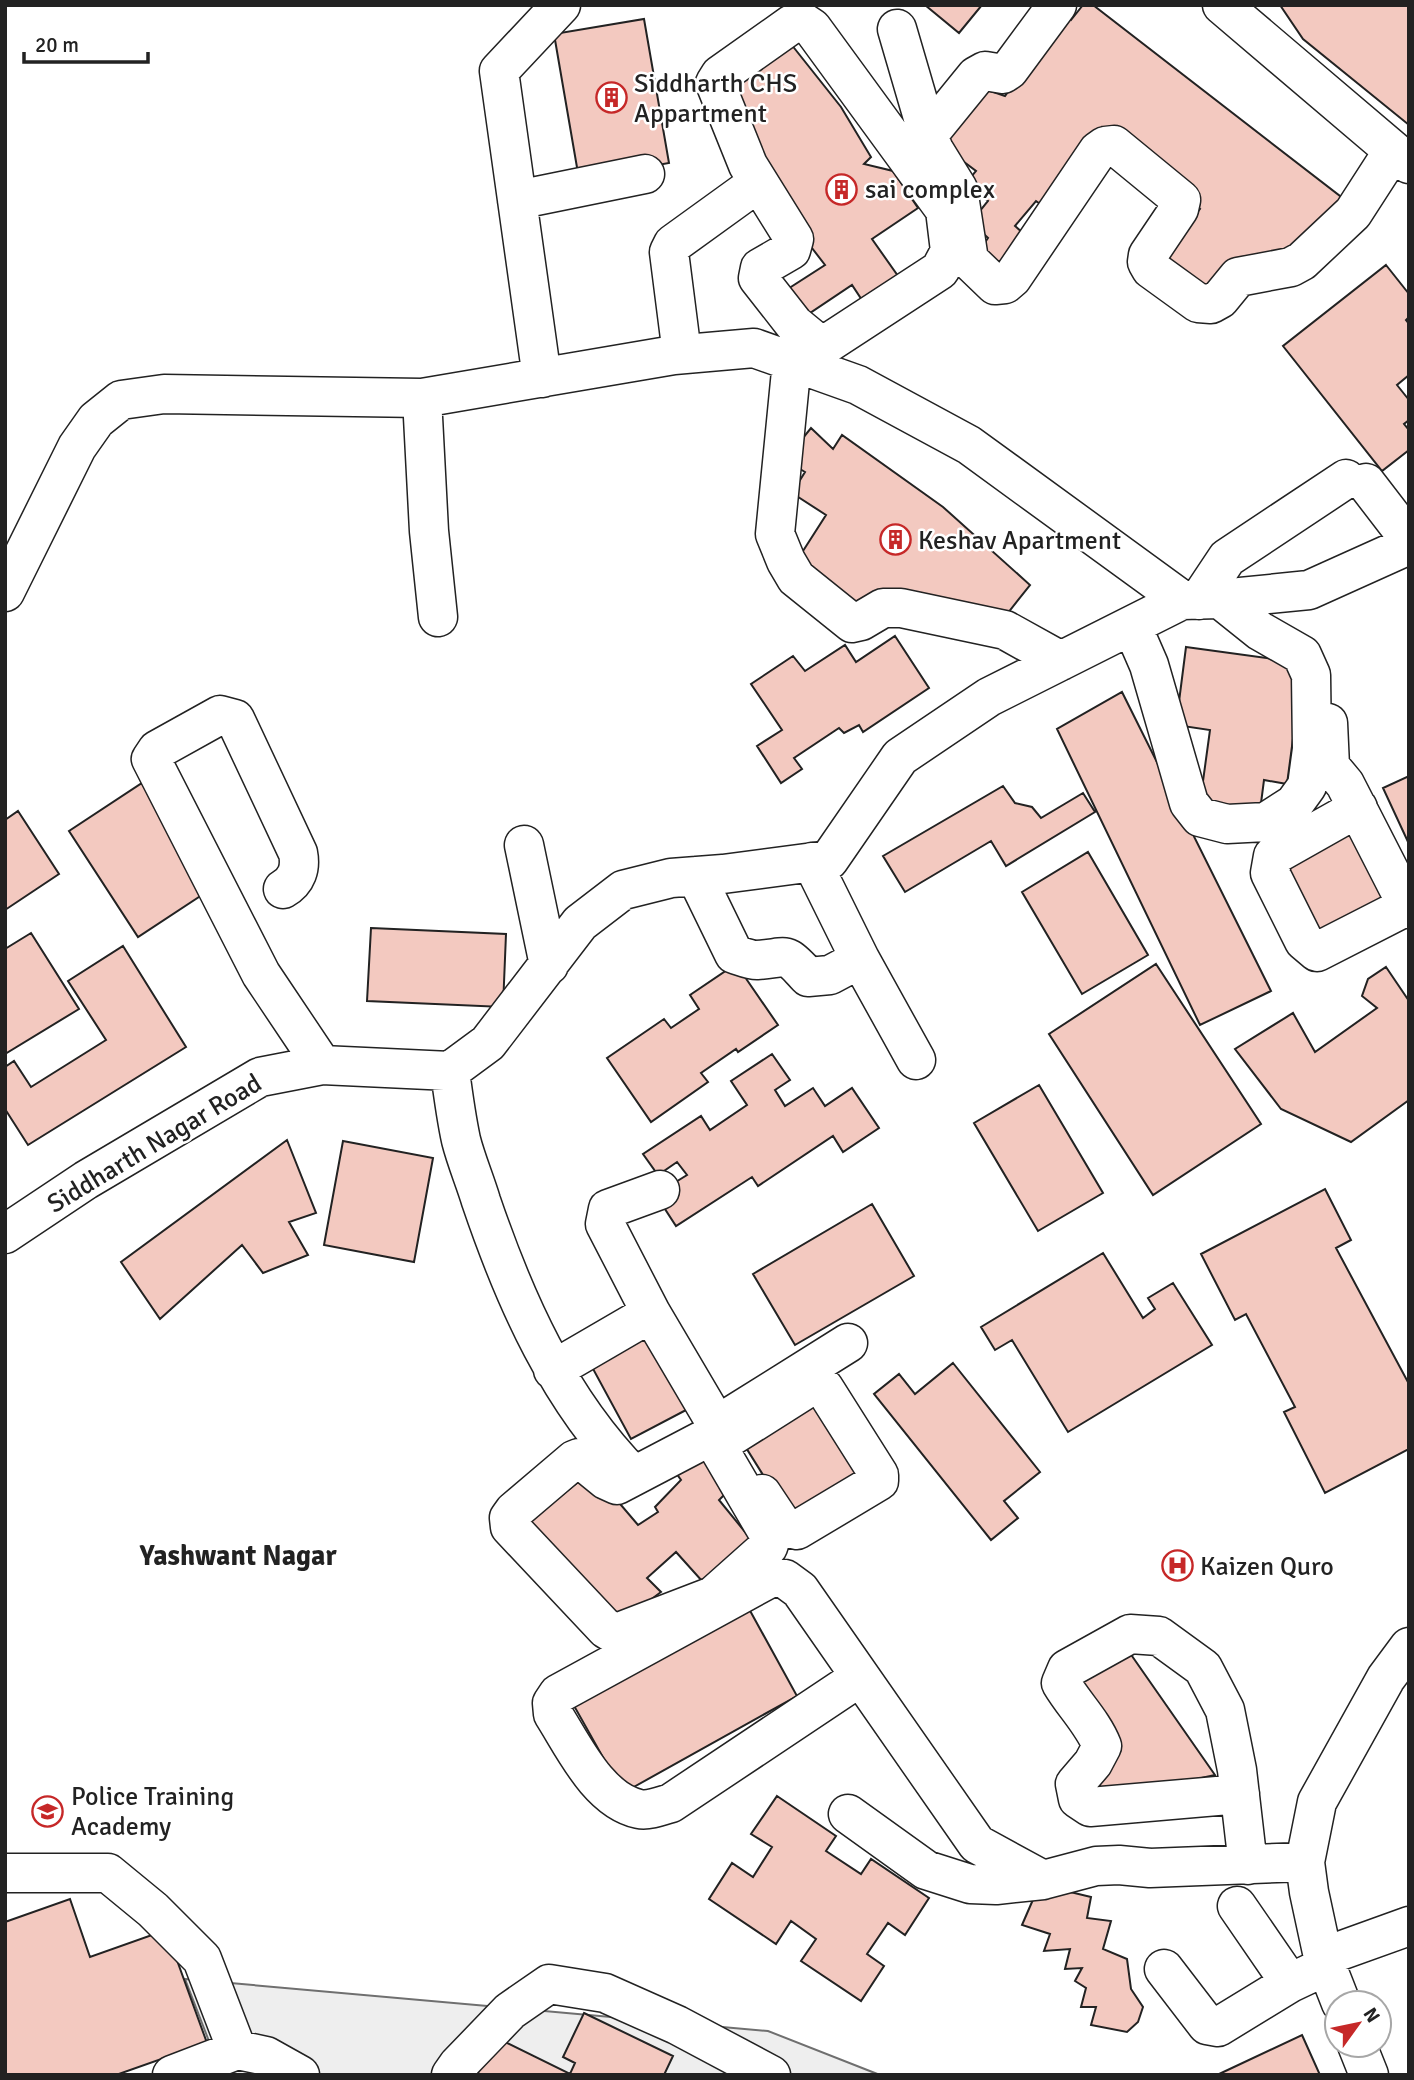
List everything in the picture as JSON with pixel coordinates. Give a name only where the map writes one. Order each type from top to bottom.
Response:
[{"type":"street","points":[[542,378],[499,71],[561,5]]},
{"type":"street","points":[[928,135],[976,76],[985,71],[1003,74],[1009,70],[1057,5]]},
{"type":"street","points":[[897,29],[928,135],[958,189],[969,260],[995,285],[1004,284],[1012,278],[1098,151],[1105,146],[1114,145],[1181,200],[1179,209],[1147,255],[1151,269],[1198,303],[1211,304],[1220,299],[1238,277],[1292,267],[1302,261],[1353,213],[1401,157],[1222,5]]},
{"type":"street","points":[[807,358],[940,270],[950,251],[944,210],[811,28],[803,22],[792,24],[720,75],[715,83],[748,165],[794,239],[791,250],[760,268],[758,278],[794,324],[807,358],[775,534],[796,578],[852,623],[861,621],[883,608],[901,608],[1005,630],[1061,661]]},
{"type":"street","points":[[517,200],[645,174]]},
{"type":"street","points":[[682,354],[669,252],[673,244],[745,192]]},
{"type":"street","points":[[5,592],[77,447],[96,420],[121,400],[164,394],[422,398],[682,354],[754,348],[807,358],[969,445],[1200,600],[1261,631],[1302,656],[1311,675],[1312,749],[1307,786],[1294,804],[1266,822],[1227,824],[1200,817],[1189,803],[1149,664],[1132,626]]},
{"type":"street","points":[[422,398],[429,531],[438,617]]},
{"type":"street","points":[[1200,600],[1227,558],[1356,481],[1409,539]]},
{"type":"street","points":[[634,1476],[610,1451],[553,1370],[530,1326],[491,1229],[462,1141],[450,1071],[488,1043],[580,923],[623,890],[671,878],[829,860],[900,757],[989,697],[1132,626],[1200,600],[1309,590],[1409,545]]},
{"type":"street","points":[[1268,593],[1312,646],[1322,663],[1327,681],[1330,766],[1345,784],[1408,908],[1317,952],[1304,942],[1270,873],[1273,856],[1357,808]]},
{"type":"street","points":[[283,889],[290,885],[300,866],[298,853],[235,719],[220,715],[157,750],[150,759],[261,974],[322,1065]]},
{"type":"street","points":[[524,845],[550,965]]},
{"type":"street","points":[[812,862],[860,959],[916,1060]]},
{"type":"street","points":[[696,876],[734,954],[754,961],[780,956],[793,961],[808,977],[831,975],[860,959]]},
{"type":"street","name":"Siddharth Nagar Road","points":[[5,1234],[86,1180],[260,1077],[322,1065],[450,1071]]},
{"type":"street","points":[[660,1190],[608,1209],[605,1224],[651,1313],[722,1432],[848,1343]]},
{"type":"street","points":[[553,1370],[651,1313]]},
{"type":"street","points":[[579,1458],[584,1414]]},
{"type":"street","points":[[709,1440],[716,1444],[771,1538],[768,1547],[713,1596],[614,1634],[606,1629],[510,1527],[509,1518],[514,1511],[579,1458],[617,1485],[701,1441],[709,1440]]},
{"type":"street","points":[[860,1677],[671,1803],[642,1810],[618,1802],[603,1790],[553,1714],[552,1703],[558,1694],[772,1577],[786,1579],[800,1590],[977,1844],[1043,1880]]},
{"type":"street","points":[[1240,1794],[1090,1807],[1078,1799],[1075,1784],[1093,1763],[1102,1746],[1096,1731],[1073,1704],[1061,1683],[1067,1669],[1130,1634],[1159,1636],[1203,1668],[1225,1710],[1240,1794],[1248,1865]]},
{"type":"street","points":[[1335,1989],[1324,1961],[1305,1862],[1317,1802],[1386,1678],[1409,1647]]},
{"type":"street","points":[[848,1814],[926,1870],[970,1884],[996,1885],[1043,1880],[1096,1866],[1150,1868],[1305,1862]]},
{"type":"street","points":[[5,1873],[108,1873],[153,1910],[202,1959],[237,2050]]},
{"type":"street","points":[[1237,1906],[1290,1983]]},
{"type":"street","points":[[1164,1969],[1207,2025],[1218,2027],[1324,1961],[1409,1926]]},
{"type":"street","points":[[452,2075],[458,2065],[510,2011],[549,1984],[605,1993],[677,2025],[771,2075]]},
{"type":"street","points":[[172,2075],[237,2050],[266,2056],[300,2075]]},
{"type":"shaded area","points":[[185,1979],[768,2031],[880,2075],[222,2075]]},
{"type":"building","points":[[925,5],[982,5],[959,33]]},
{"type":"building","points":[[1083,5],[1093,5],[1349,203],[1301,259],[1218,291],[1158,262],[1200,209],[1102,127],[1046,208],[1036,201],[1015,226],[1032,241],[1006,267],[997,261],[974,259],[988,238],[971,222],[988,201],[966,183],[976,171],[940,144],[979,87],[1005,96],[1064,15],[1071,20]]},
{"type":"building","points":[[1280,5],[1409,5],[1409,125],[1303,39]]},
{"type":"building","name":"Siddharth CHS Appartment","points":[[644,19],[669,163],[579,179],[554,34]]},
{"type":"building","name":"sai complex","points":[[787,39],[841,107],[871,157],[864,164],[893,171],[918,208],[872,239],[898,276],[862,300],[852,285],[798,321],[780,294],[825,265],[802,235],[757,161],[731,79]]},
{"type":"building","points":[[1386,265],[1409,294],[1409,317],[1406,320],[1409,324],[1409,375],[1397,385],[1409,400],[1409,420],[1404,424],[1409,430],[1409,450],[1382,471],[1283,346]]},
{"type":"building","name":"Keshav Apartment","points":[[811,428],[833,449],[842,435],[943,507],[1030,585],[1000,623],[854,617],[794,565],[826,515],[792,493],[805,472],[785,460]]},
{"type":"building","points":[[895,636],[929,688],[863,732],[859,725],[844,733],[839,728],[794,758],[802,769],[781,783],[757,746],[782,730],[751,684],[793,656],[805,671],[845,645],[856,662]]},
{"type":"building","points":[[1186,647],[1303,663],[1287,784],[1264,780],[1260,811],[1200,803],[1210,730],[1176,725]]},
{"type":"building","points":[[1122,692],[1271,991],[1200,1025],[1057,729]]},
{"type":"building","points":[[1409,776],[1409,844],[1383,788]]},
{"type":"building","points":[[142,783],[211,889],[138,937],[69,831]]},
{"type":"building","points":[[1003,786],[1015,803],[1032,807],[1041,818],[1083,793],[1095,812],[1006,866],[991,841],[905,892],[883,856]]},
{"type":"building","points":[[18,811],[59,874],[5,910],[5,820]]},
{"type":"building","points":[[1361,826],[1398,905],[1314,945],[1279,870]]},
{"type":"building","points":[[1088,852],[1148,955],[1082,994],[1022,892]]},
{"type":"building","points":[[371,928],[506,934],[503,1007],[367,1001]]},
{"type":"building","points":[[31,933],[79,1009],[5,1054],[5,949]]},
{"type":"building","points":[[123,946],[186,1047],[28,1145],[5,1109],[5,1067],[14,1061],[31,1087],[106,1040],[68,981]]},
{"type":"building","points":[[736,964],[778,1025],[701,1073],[708,1082],[651,1122],[607,1058],[664,1019],[671,1028],[699,1009],[690,995]]},
{"type":"building","points":[[1156,964],[1261,1124],[1153,1195],[1049,1034]]},
{"type":"building","points":[[1386,967],[1409,1001],[1409,1100],[1351,1142],[1281,1109],[1235,1049],[1293,1013],[1315,1052],[1377,1008],[1362,996],[1368,979]]},
{"type":"building","points":[[772,1054],[790,1080],[775,1090],[785,1106],[813,1088],[825,1106],[852,1088],[879,1128],[843,1152],[833,1136],[758,1186],[752,1177],[676,1226],[663,1206],[666,1188],[687,1175],[677,1162],[658,1175],[643,1154],[701,1116],[710,1130],[747,1105],[731,1081]]},
{"type":"building","points":[[1039,1085],[1103,1193],[1038,1231],[974,1123]]},
{"type":"building","points":[[287,1140],[316,1213],[289,1222],[308,1255],[263,1273],[242,1245],[160,1319],[121,1262]]},
{"type":"building","points":[[343,1141],[433,1158],[414,1262],[324,1245]]},
{"type":"building","points":[[1325,1189],[1351,1240],[1336,1248],[1409,1384],[1409,1449],[1325,1493],[1284,1412],[1295,1407],[1246,1314],[1235,1320],[1201,1254]]},
{"type":"building","points":[[872,1204],[914,1276],[795,1345],[753,1274]]},
{"type":"building","points":[[1103,1253],[1143,1318],[1155,1309],[1148,1298],[1173,1283],[1212,1345],[1068,1432],[1012,1340],[995,1350],[981,1327]]},
{"type":"building","points":[[649,1336],[688,1409],[631,1439],[592,1367]]},
{"type":"building","points":[[953,1363],[1040,1472],[1004,1501],[1018,1518],[991,1540],[874,1394],[899,1374],[915,1394]]},
{"type":"building","points":[[814,1392],[868,1477],[793,1523],[740,1438]]},
{"type":"building","points":[[700,1446],[729,1490],[719,1500],[754,1543],[711,1591],[676,1552],[647,1578],[661,1592],[614,1627],[520,1522],[552,1503],[592,1471],[638,1525],[658,1512],[655,1507],[681,1480],[671,1466]]},
{"type":"building","points":[[748,1607],[797,1696],[623,1793],[573,1704]]},
{"type":"building","points":[[1125,1646],[1215,1775],[1100,1800],[1079,1682]]},
{"type":"building","points":[[777,1796],[836,1836],[826,1851],[861,1874],[871,1859],[929,1898],[905,1935],[888,1923],[867,1954],[884,1966],[861,2001],[801,1961],[816,1939],[791,1921],[776,1944],[709,1899],[732,1863],[753,1877],[772,1847],[751,1834]]},
{"type":"building","points":[[1062,1890],[1091,1897],[1087,1918],[1111,1921],[1103,1949],[1127,1959],[1131,1989],[1143,2007],[1138,2022],[1127,2032],[1091,2025],[1096,2007],[1081,2007],[1086,1988],[1075,1981],[1082,1968],[1065,1969],[1070,1949],[1044,1951],[1050,1934],[1022,1925],[1035,1895]]},
{"type":"building","points":[[70,1899],[90,1957],[166,1930],[207,2043],[116,2075],[5,2075],[5,1922]]},
{"type":"building","points":[[584,2013],[673,2056],[664,2075],[477,2075],[495,2037],[570,2074],[575,2063],[563,2057]]},
{"type":"building","points":[[1302,2035],[1320,2075],[1217,2075]]},
{"type":"place","name":"Siddharth CHS Appartment","points":[[611,98]]},
{"type":"place","name":"sai complex","points":[[842,189]]},
{"type":"place","name":"Keshav Apartment","points":[[895,540]]},
{"type":"place","name":"Kaizen Quro","points":[[1177,1566]]},
{"type":"place","name":"Police Training Academy","points":[[48,1811]]},
{"type":"district","name":"Yashwant Nagar","points":[[238,1555]]}]
